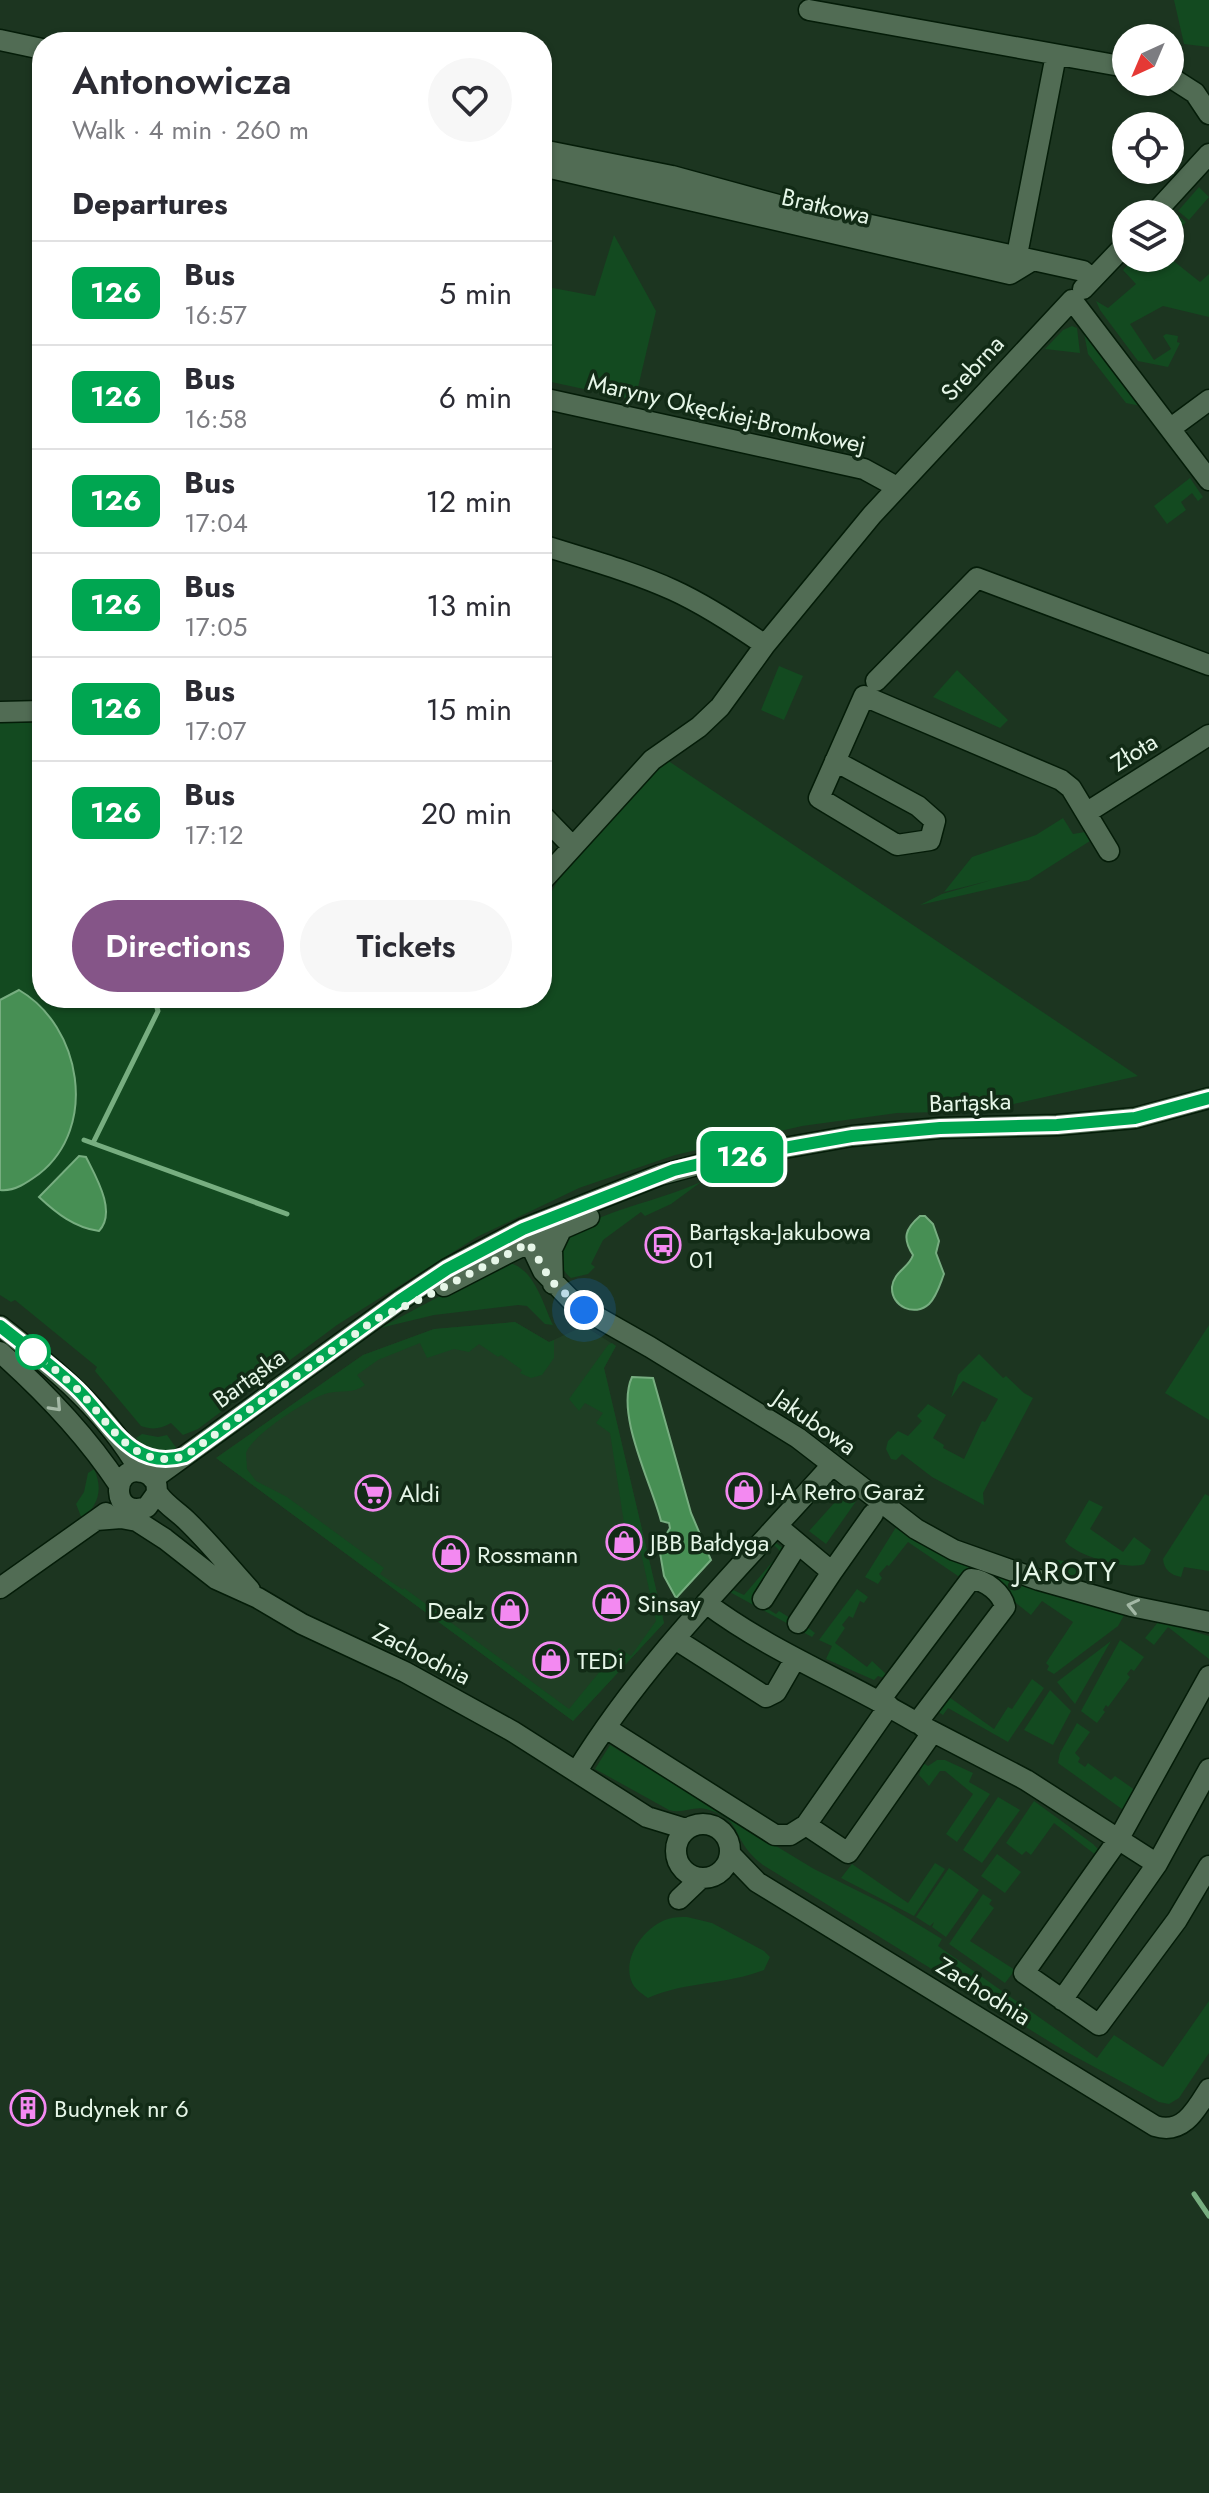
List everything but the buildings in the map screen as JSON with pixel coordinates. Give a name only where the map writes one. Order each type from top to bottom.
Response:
[{"type":"street","points":[[809,10],[1112,65]]},
{"type":"street","points":[[0,40],[32,47]]},
{"type":"street","points":[[552,152],[672,176],[782,206],[1025,258],[1056,55]]},
{"type":"street","points":[[1184,86],[1195,93],[1209,114]]},
{"type":"street","points":[[1167,200],[1209,154]]},
{"type":"street","name":"Bratkowa","points":[[552,168],[1010,274],[1025,258],[1083,271],[1092,279]]},
{"type":"street","name":"Srebrna","points":[[552,869],[652,760],[699,727],[720,707],[765,645],[897,487],[1112,258]]},
{"type":"street","points":[[1072,300],[1209,480]]},
{"type":"street","name":"Maryny Okęckiej-Bromkowej","points":[[552,400],[864,469],[897,487]]},
{"type":"street","points":[[1171,428],[1209,400]]},
{"type":"street","points":[[552,548],[674,591],[765,645]]},
{"type":"street","points":[[876,681],[977,578],[1209,665]]},
{"type":"street","points":[[835,761],[918,806],[935,821],[930,840],[897,845],[819,798],[835,761],[864,696],[1061,780],[1071,788],[1109,851]]},
{"type":"street","points":[[0,712],[32,711]]},
{"type":"street","name":"Złota","points":[[1086,813],[1209,735]]},
{"type":"street","points":[[552,825],[572,846]]},
{"type":"street","name":"Bartąska","points":[[150,1481],[376,1319],[423,1298],[526,1236],[674,1170],[879,1133],[1057,1125],[1135,1118],[1209,1098]]},
{"type":"street","name":"Bartąska","points":[[526,1236],[562,1228],[733,1159]]},
{"type":"street","points":[[553,1284],[552,1249],[562,1228]]},
{"type":"street","name":"Jakubowa","points":[[526,1236],[543,1271],[576,1305],[663,1354],[794,1443],[832,1465],[916,1529],[954,1550],[1093,1596],[1209,1622]]},
{"type":"street","points":[[0,1326],[79,1391],[122,1441],[150,1481],[258,1598]]},
{"type":"street","points":[[0,1352],[58,1407],[100,1457],[125,1498],[165,1539]]},
{"type":"street","points":[[122,1441],[159,1460],[185,1456]]},
{"type":"street","points":[[185,1456],[173,1489],[187,1521]]},
{"type":"street","points":[[96,1520],[107,1489],[106,1472],[100,1457]]},
{"type":"street","points":[[577,1771],[675,1639],[832,1465]]},
{"type":"street","points":[[0,1588],[125,1498],[127,1474],[150,1481]]},
{"type":"street","points":[[125,1498],[152,1504],[150,1481]]},
{"type":"street","points":[[798,1623],[873,1514]]},
{"type":"street","points":[[96,1520],[137,1521],[216,1579],[258,1598]]},
{"type":"street","points":[[777,1526],[832,1572]]},
{"type":"street","points":[[763,1599],[797,1545]]},
{"type":"street","points":[[606,1728],[775,1835],[790,1835],[806,1825],[884,1703],[971,1579],[981,1581],[1001,1597],[1005,1607],[848,1853],[806,1825]]},
{"type":"street","name":"Zachodnia","points":[[258,1598],[302,1624],[442,1692],[577,1771],[647,1817],[686,1829]]},
{"type":"street","points":[[706,1603],[795,1659],[1026,1780],[1157,1864]]},
{"type":"street","points":[[675,1639],[766,1697],[776,1692],[795,1659]]},
{"type":"street","points":[[1209,1676],[1118,1840],[1024,1973],[1099,2025],[1177,1920],[1209,1866]]},
{"type":"street","points":[[1062,2000],[1157,1864],[1209,1769]]},
{"type":"street","points":[[647,1817],[676,1849]]},
{"type":"street","points":[[695,1877],[728,1863],[730,1854],[726,1837],[713,1825],[694,1825],[686,1829],[676,1849],[678,1862],[695,1877],[757,1882]]},
{"type":"street","name":"Zachodnia","points":[[730,1854],[757,1882],[1155,2126],[1173,2129],[1182,2124],[1195,2112],[1209,2089]]},
{"type":"shaded area","points":[[1174,0],[1209,0],[1209,47],[1184,44],[1184,24],[1179,24]]},
{"type":"shaded area","points":[[1199,187],[1209,197],[1189,220],[1184,216],[1184,204]]},
{"type":"shaded area","points":[[614,235],[656,311],[635,400],[552,382],[552,288],[595,296]]},
{"type":"shaded area","points":[[1184,269],[1200,282],[1209,274],[1209,317],[1163,306],[1130,324],[1154,360],[1171,349],[1163,336],[1178,336],[1177,342],[1180,343],[1168,367],[1138,361],[1096,301],[1108,308],[1136,284],[1125,272],[1184,272]]},
{"type":"shaded area","points":[[1072,326],[1077,328],[1080,353],[1045,349],[1063,330]]},
{"type":"shaded area","points":[[1083,328],[1141,406],[1126,403],[1088,354]]},
{"type":"shaded area","points":[[1190,478],[1203,497],[1198,501],[1192,493],[1181,502],[1186,510],[1167,524],[1154,506]]},
{"type":"shaded area","points":[[779,666],[803,676],[784,720],[761,710]]},
{"type":"shaded area","points":[[957,670],[1008,720],[1000,728],[933,697]]},
{"type":"shaded area","points":[[0,722],[32,723],[32,1008],[552,1008],[552,891],[575,850],[660,761],[667,760],[1138,1076],[983,1111],[897,1113],[802,1126],[675,1155],[579,1188],[477,1237],[337,1325],[198,1429],[183,1435],[171,1423],[156,1428],[141,1426],[95,1371],[97,1367],[15,1300],[11,1302],[0,1295],[0,1190],[19,1187],[46,1169],[65,1144],[74,1120],[0,1000]],"holes":[[[79,1156],[86,1157],[103,1196],[87,1230],[53,1210],[46,1188]]]},
{"type":"shaded area","points":[[1063,818],[1073,834],[1085,832],[1093,839],[1029,880],[920,905],[942,894],[992,880],[944,892],[972,857],[1036,835]]},
{"type":"shaded area","points":[[19,990],[32,1000],[32,1008],[42,1008],[57,1027],[75,1078],[75,1105],[70,1130],[58,1154],[26,1183],[0,1190],[0,1000]]},
{"type":"shaded area","points":[[79,1156],[86,1157],[103,1194],[106,1214],[99,1231],[66,1219],[39,1197]]},
{"type":"shaded area","points":[[701,1182],[671,1204],[645,1216],[641,1212],[603,1240],[591,1264],[595,1267],[588,1274],[571,1278],[563,1269],[560,1238],[593,1220]]},
{"type":"shaded area","points":[[920,1216],[925,1216],[933,1224],[939,1241],[936,1253],[944,1274],[929,1304],[911,1310],[895,1300],[892,1287],[913,1255],[906,1239],[911,1225]]},
{"type":"shaded area","points":[[509,1263],[518,1266],[531,1279],[553,1325],[545,1324],[527,1306],[518,1305],[434,1315],[380,1328],[440,1296]]},
{"type":"shaded area","points":[[515,1322],[549,1342],[584,1326],[616,1346],[604,1368],[664,1623],[573,1721],[216,1458],[363,1355],[434,1329]]},
{"type":"shaded area","points":[[515,1322],[549,1342],[554,1340],[554,1358],[542,1375],[531,1378],[520,1373],[522,1370],[501,1355],[498,1357],[479,1344],[469,1352],[454,1349],[427,1358],[420,1343],[378,1360],[357,1375],[365,1385],[360,1388],[319,1396],[282,1418],[250,1445],[246,1453],[247,1469],[256,1481],[287,1497],[384,1568],[380,1574],[404,1588],[569,1709],[619,1648],[631,1656],[656,1621],[636,1530],[624,1523],[610,1433],[596,1423],[603,1413],[585,1403],[579,1411],[569,1399],[608,1345],[612,1343],[616,1346],[604,1368],[664,1623],[573,1721],[216,1458],[363,1355],[434,1329]]},
{"type":"shaded area","points":[[1209,1325],[1209,1420],[1165,1393]]},
{"type":"shaded area","points":[[979,1354],[1003,1378],[1006,1376],[1033,1398],[983,1493],[984,1505],[932,1477],[902,1454],[896,1460],[891,1459],[886,1449],[888,1441],[898,1431],[908,1436],[922,1421],[917,1416],[928,1404],[946,1415],[933,1438],[944,1445],[943,1448],[964,1459],[982,1421],[985,1422],[998,1399],[963,1381],[951,1398],[958,1375]]},
{"type":"shaded area","points":[[632,1377],[653,1378],[691,1513],[711,1560],[676,1598],[664,1576],[659,1547],[670,1528],[669,1523],[661,1521],[631,1429],[628,1392]]},
{"type":"shaded area","points":[[142,1434],[167,1435],[177,1449],[165,1453],[150,1450],[136,1438]]},
{"type":"shaded area","points":[[94,1469],[98,1496],[82,1519],[76,1504],[84,1492],[88,1473]]},
{"type":"shaded area","points":[[845,1491],[857,1500],[826,1544],[809,1531]]},
{"type":"shaded area","points":[[1205,1494],[1209,1496],[1209,1571],[1184,1567],[1181,1577],[1177,1576],[1166,1569],[1163,1559]]},
{"type":"shaded area","points":[[1089,1500],[1103,1507],[1090,1529],[1123,1552],[1134,1537],[1151,1550],[1144,1564],[1136,1566],[1102,1560],[1079,1551],[1065,1541]]},
{"type":"shaded area","points":[[885,1512],[1126,1612],[1118,1626],[1054,1674],[1047,1670],[1049,1666],[1046,1663],[1073,1622],[1042,1601],[1031,1615],[1000,1590],[966,1573],[958,1576],[908,1542],[879,1574],[882,1578],[878,1584],[865,1577],[898,1524]]},
{"type":"shaded area","points":[[775,1542],[786,1551],[751,1599],[776,1614],[779,1611],[790,1618],[789,1621],[806,1626],[815,1633],[812,1637],[728,1591],[731,1589],[744,1595],[781,1552],[773,1544]]},
{"type":"shaded area","points":[[1050,1560],[1068,1562],[1084,1570],[1081,1581],[1043,1568]]},
{"type":"shaded area","points":[[857,1589],[868,1597],[864,1603],[860,1601],[853,1618],[849,1616],[842,1625],[845,1628],[835,1643],[867,1667],[872,1661],[886,1674],[884,1678],[878,1676],[874,1680],[826,1659],[832,1646],[819,1640]]},
{"type":"shaded area","points":[[1159,1621],[1209,1636],[1209,1659],[1168,1627],[1154,1645],[1145,1638]]},
{"type":"shaded area","points":[[1120,1640],[1144,1657],[1134,1671],[1131,1669],[1127,1674],[1130,1677],[1108,1707],[1106,1705],[1097,1723],[1081,1711]]},
{"type":"shaded area","points":[[1111,1641],[1108,1646],[1075,1704],[1057,1682]]},
{"type":"shaded area","points":[[1032,1679],[1044,1688],[1008,1742],[948,1708],[943,1715],[934,1709],[949,1697],[994,1729]]},
{"type":"shaded area","points":[[1050,1690],[1071,1711],[1053,1745],[1024,1730]]},
{"type":"shaded area","points":[[1077,1723],[1090,1732],[1075,1753],[1080,1758],[1078,1762],[1085,1767],[1088,1763],[1111,1780],[1115,1776],[1139,1793],[1126,1812],[1058,1763],[1060,1753]]},
{"type":"shaded area","points":[[610,1745],[814,1869],[886,1905],[942,1939],[938,1946],[1097,2058],[1114,2035],[1163,2067],[1209,2001],[1209,2053],[1179,2098],[1169,2104],[1159,2102],[1063,2050],[763,1865],[749,1852],[734,1826],[724,1817],[701,1808],[669,1810],[595,1769]]},
{"type":"shaded area","points":[[937,1760],[945,1760],[973,1773],[969,1782],[990,1794],[957,1842],[946,1834],[973,1794],[945,1771],[940,1771],[929,1786],[919,1775],[923,1763],[928,1766]]},
{"type":"shaded area","points":[[998,1797],[1020,1810],[982,1863],[963,1850]]},
{"type":"shaded area","points":[[1034,1801],[1093,1844],[1100,1851],[1101,1859],[1054,1823],[1031,1855],[1026,1851],[1022,1855],[1006,1843]]},
{"type":"shaded area","points":[[997,1854],[1021,1872],[1005,1893],[981,1876]]},
{"type":"shaded area","points":[[935,1863],[945,1869],[914,1916],[841,1878],[852,1864],[908,1903]]},
{"type":"shaded area","points":[[949,1868],[979,1890],[946,1937],[932,1927],[934,1922],[930,1926],[916,1917]]},
{"type":"shaded area","points":[[983,1894],[992,1900],[989,1904],[994,1908],[970,1941],[1015,1970],[1005,1983],[949,1944]]},
{"type":"shaded area","points":[[687,1917],[712,1923],[764,1951],[770,1957],[764,1970],[648,1998],[631,1980],[629,1971],[633,1952],[651,1928],[673,1918]]},
{"type":"waterway","points":[[93,1143],[157,1008]]},
{"type":"waterway","points":[[84,1140],[287,1214]]},
{"type":"waterway","points":[[1194,2194],[1209,2216]]},
{"type":"bus line","name":"126","points":[[0,1326],[79,1391],[122,1441],[147,1456],[171,1460],[185,1456],[447,1269],[523,1229],[674,1170],[852,1136],[1135,1118],[1209,1098]]},
{"type":"place","name":"Bartąska-Jakubowa 01","points":[[663,1245]]},
{"type":"place","name":"J-A Retro Garaż","points":[[744,1491]]},
{"type":"place","name":"Aldi","points":[[373,1493]]},
{"type":"place","name":"JBB Bałdyga","points":[[624,1542]]},
{"type":"place","name":"Rossmann","points":[[451,1554]]},
{"type":"place","name":"Sinsay","points":[[611,1603]]},
{"type":"place","name":"Dealz","points":[[510,1610]]},
{"type":"place","name":"TEDi","points":[[551,1660]]},
{"type":"place","name":"Budynek nr 6","points":[[28,2108]]},
{"type":"district","name":"JAROTY","points":[[1066,1571]]},
{"type":"route","points":[[33,1352],[79,1391],[122,1441],[147,1456],[171,1460],[185,1456],[376,1319],[529,1243],[551,1281],[584,1310]]}]
